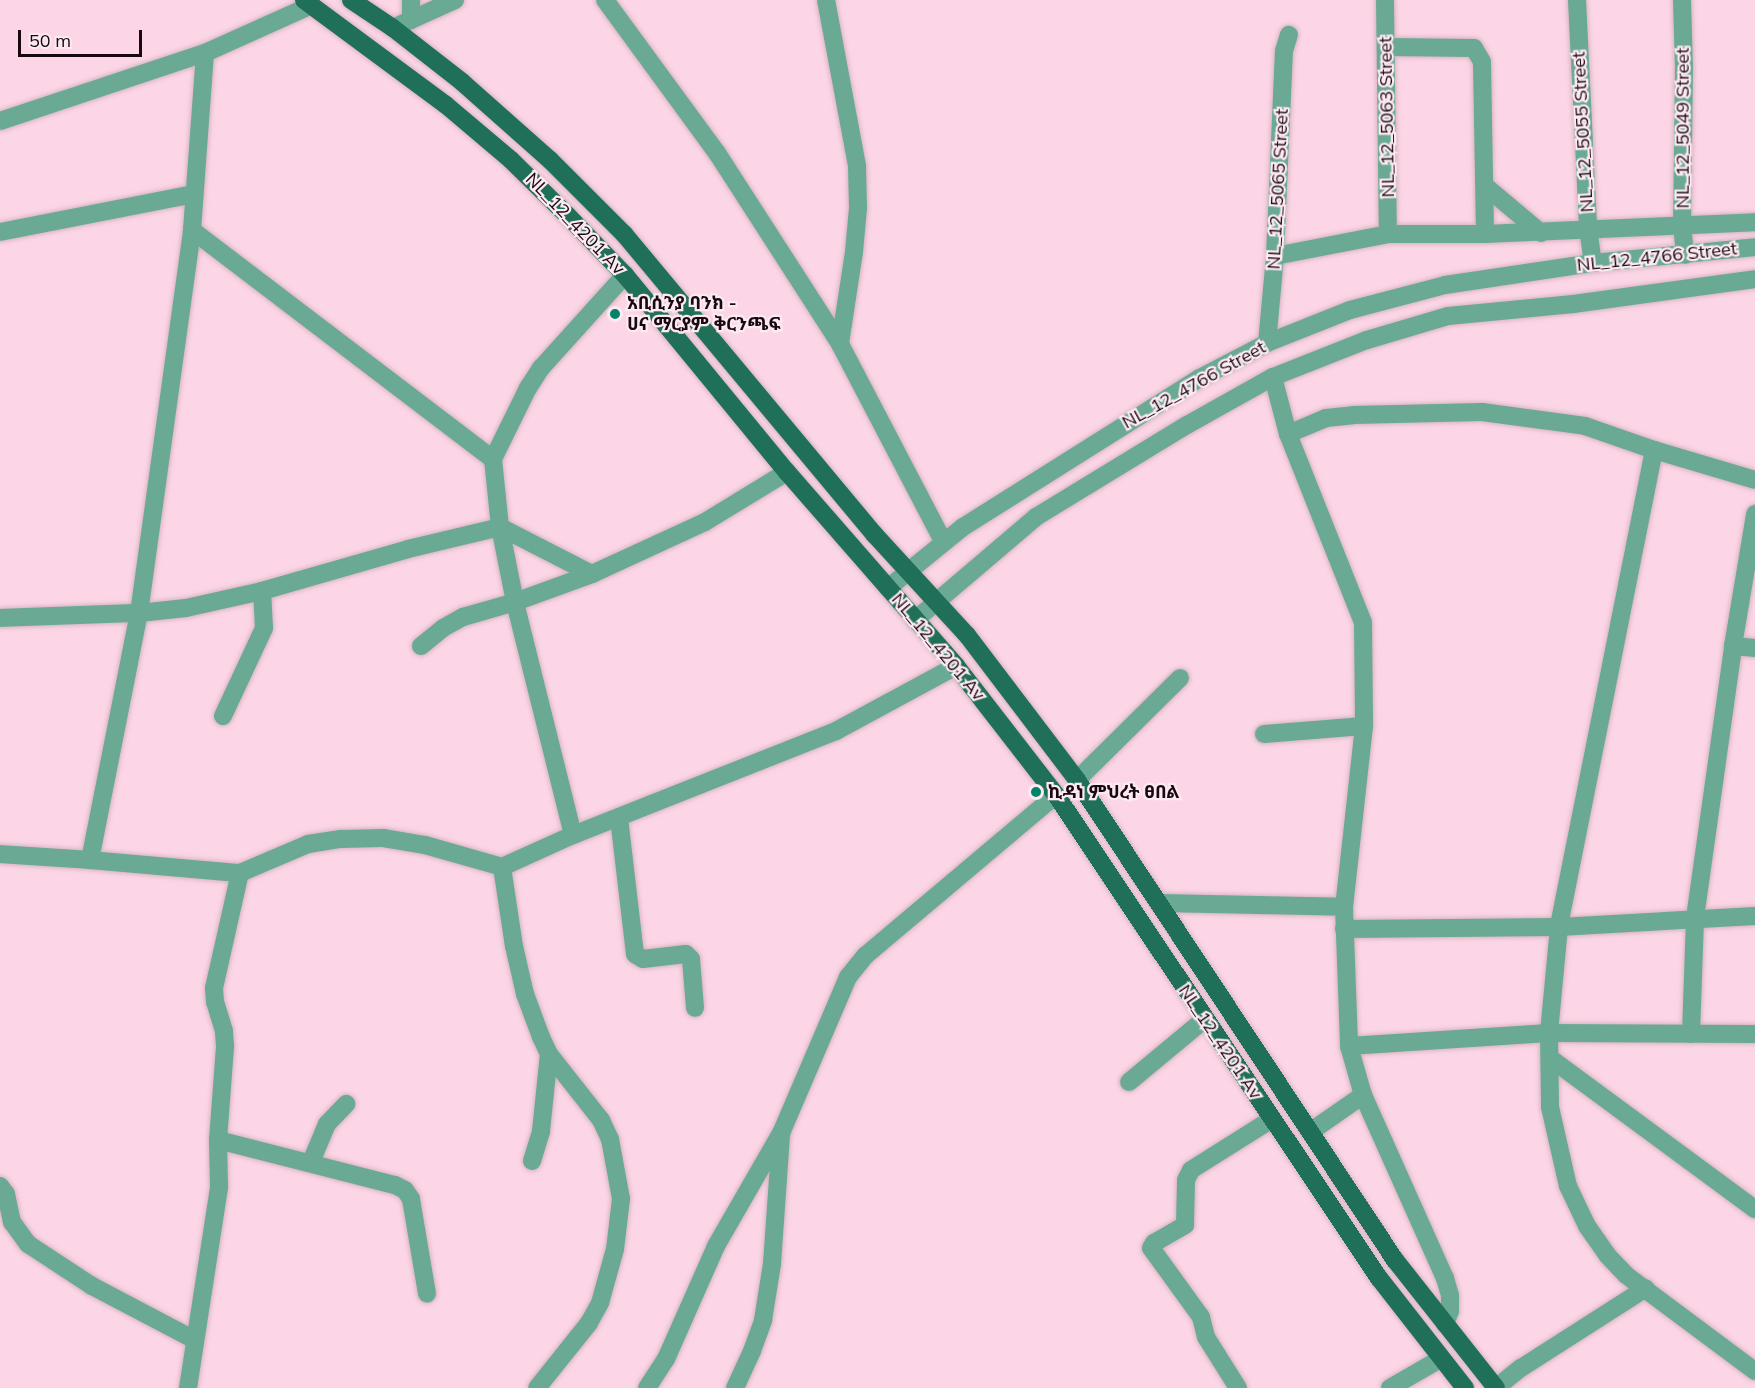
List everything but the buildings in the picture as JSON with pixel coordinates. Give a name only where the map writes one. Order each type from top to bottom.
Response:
[{"type":"main road","name":"NL_12_4201 Av","points":[[351,0],[393,28],[462,82],[541,152],[624,234],[934,602],[967,635],[1077,780],[1395,1260],[1496,1388]]},
{"type":"main road","name":"NL_12_4201 Av","points":[[308,2],[446,105],[512,160],[625,274],[787,472],[956,666],[1056,795],[1379,1278],[1440,1359],[1465,1388]]},
{"type":"street","points":[[411,0],[411,20]]},
{"type":"street","points":[[393,28],[455,0]]},
{"type":"street","points":[[605,0],[717,153],[840,344],[943,542]]},
{"type":"street","points":[[826,0],[857,166],[858,208],[854,252],[840,344]]},
{"type":"street","name":"NL_12_5063 Street","points":[[1385,0],[1388,234]]},
{"type":"street","name":"NL_12_5055 Street","points":[[1577,0],[1588,228],[1593,263]]},
{"type":"street","name":"NL_12_5049 Street","points":[[1682,0],[1684,66],[1682,225],[1685,255]]},
{"type":"street","points":[[0,121],[205,53],[308,2]]},
{"type":"street","name":"NL_12_5065 Street","points":[[1267,343],[1275,256],[1284,51],[1289,35]]},
{"type":"street","points":[[1386,47],[1473,48],[1482,62],[1485,234]]},
{"type":"street","points":[[90,860],[139,613],[192,230],[205,53]]},
{"type":"street","points":[[1485,186],[1541,233]]},
{"type":"street","points":[[0,232],[193,194]]},
{"type":"street","name":"NL_12_4766 Street","points":[[1275,256],[1388,234],[1541,233],[1588,228],[1755,222]]},
{"type":"street","points":[[192,230],[493,459]]},
{"type":"street","name":"NL_12_4766 Street","points":[[888,588],[943,542],[1188,385],[1267,343],[1350,310],[1445,285],[1593,263],[1755,247]]},
{"type":"street","points":[[573,835],[515,602],[500,527],[493,459],[540,368],[625,274]]},
{"type":"street","name":"NL_12_4766 Street","points":[[915,620],[1036,517],[1187,425],[1273,377],[1367,340],[1448,316],[1573,304],[1755,279]]},
{"type":"street","points":[[1273,377],[1288,435],[1363,622],[1364,726],[1344,907],[1349,1046],[1363,1095],[1446,1278],[1450,1296],[1450,1311],[1445,1323]]},
{"type":"street","points":[[1288,435],[1326,418],[1353,415],[1482,412],[1585,426],[1654,450],[1755,480]]},
{"type":"street","points":[[1654,450],[1560,927],[1549,1033],[1550,1107],[1568,1186],[1587,1226],[1607,1255],[1626,1275],[1755,1371]]},
{"type":"street","points":[[422,646],[443,628],[464,617],[515,602],[592,574],[705,522],[787,472]]},
{"type":"street","points":[[1691,1034],[1695,918],[1733,646],[1755,514]]},
{"type":"street","points":[[0,618],[139,613],[186,608],[262,591],[408,549],[500,527],[592,574]]},
{"type":"street","points":[[223,716],[264,628],[262,591]]},
{"type":"street","points":[[1733,646],[1755,648]]},
{"type":"street","points":[[0,854],[240,873],[308,844],[342,839],[383,838],[425,845],[502,867],[573,835],[836,730],[956,666]]},
{"type":"street","points":[[1077,780],[1180,678]]},
{"type":"street","points":[[1264,734],[1364,726]]},
{"type":"street","points":[[647,1388],[666,1359],[716,1246],[782,1131],[848,977],[866,955],[1056,795]]},
{"type":"street","points":[[619,818],[635,954],[638,958],[643,959],[686,954],[691,959],[695,1008]]},
{"type":"street","points":[[502,867],[514,946],[525,994],[549,1054],[601,1120],[610,1139],[621,1199],[615,1249],[600,1303],[579,1336],[537,1388]]},
{"type":"street","points":[[188,1388],[217,1206],[218,1140],[225,1046],[224,1031],[215,1002],[214,988],[240,873]]},
{"type":"street","points":[[1160,903],[1344,907]]},
{"type":"street","points":[[1344,929],[1560,927],[1755,916]]},
{"type":"street","points":[[1130,1083],[1205,1019]]},
{"type":"street","points":[[1349,1046],[1549,1033],[1752,1037]]},
{"type":"street","points":[[532,1161],[541,1131],[549,1054]]},
{"type":"street","points":[[1550,1058],[1755,1209]]},
{"type":"street","points":[[1310,1132],[1363,1095]]},
{"type":"street","points":[[311,1162],[327,1124],[345,1104]]},
{"type":"street","points":[[1238,1388],[1206,1337],[1202,1317],[1151,1248],[1154,1243],[1185,1226],[1186,1180],[1191,1170],[1272,1119]]},
{"type":"street","points":[[735,1388],[763,1320],[772,1264],[782,1131]]},
{"type":"street","points":[[218,1140],[311,1162],[396,1185],[405,1190],[411,1199],[427,1294]]},
{"type":"street","points":[[0,1186],[6,1194],[12,1221],[28,1244],[92,1286],[195,1340]]},
{"type":"street","points":[[1496,1388],[1521,1368],[1646,1288]]},
{"type":"street","points":[[1390,1388],[1440,1359]]},
{"type":"place","name":"አቢሲንያ ባንክ - ሀና ማርያም ቅርንጫፍ","points":[[615,314]]},
{"type":"place","name":"ኪዳነ ምህረት ፀበል","points":[[1036,792]]}]
